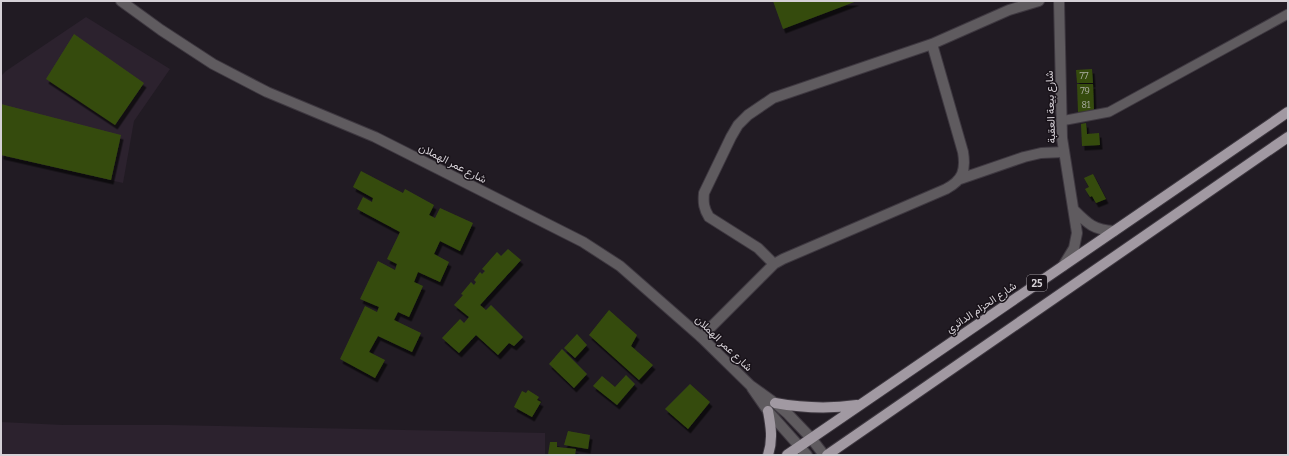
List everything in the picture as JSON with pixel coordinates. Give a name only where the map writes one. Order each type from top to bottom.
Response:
[{"type":"main road","name":"شارع الحزام الدائري","points":[[787,455],[1288,112]]},
{"type":"main road","name":"25","points":[[827,455],[1288,137]]},
{"type":"main road","points":[[775,402],[818,408],[861,404]]},
{"type":"main road","points":[[768,411],[771,429],[771,445],[768,455]]},
{"type":"street","name":"شارع عمر الهملان","points":[[121,1],[161,30],[213,64],[267,92],[375,137],[590,246],[620,266],[701,337],[750,385],[775,402],[800,426],[824,455]]},
{"type":"street","points":[[774,264],[758,248],[710,217],[705,211],[703,202],[704,193],[730,137],[738,125],[748,115],[773,98],[932,44],[1009,10],[1039,1]]},
{"type":"street","name":"شارع بيعة العقبة","points":[[1059,1],[1061,121],[1064,152],[1077,232],[1074,248],[1063,266]]},
{"type":"street","points":[[1061,121],[1109,112],[1288,14]]},
{"type":"street","points":[[932,44],[963,152],[964,169],[960,179]]},
{"type":"street","points":[[701,337],[774,264],[783,259],[946,189],[960,179],[1024,157],[1041,153],[1064,152]]},
{"type":"street","points":[[1074,210],[1089,225],[1102,230],[1114,231]]},
{"type":"street","name":"شارع عمر الهملان","points":[[750,385],[768,411],[807,455]]},
{"type":"shaded area","points":[[86,17],[170,69],[134,121],[123,183],[1,156],[1,76],[6,71]]},
{"type":"shaded area","points":[[1,422],[63,425],[170,425],[545,433],[545,455],[1,455]]},
{"type":"building","points":[[773,1],[857,1],[783,29]]},
{"type":"building","points":[[74,34],[144,83],[115,125],[46,79]]},
{"type":"building","points":[[1092,69],[1093,83],[1077,83],[1076,70]]},
{"type":"building","points":[[1077,84],[1093,84],[1094,111],[1078,112]]},
{"type":"building","points":[[1,104],[121,135],[111,180],[1,155]]},
{"type":"building","points":[[1086,123],[1087,134],[1099,133],[1100,145],[1082,146],[1081,124]]},
{"type":"building","points":[[361,171],[403,193],[405,189],[434,205],[429,215],[435,218],[440,208],[473,223],[460,251],[440,241],[434,254],[449,262],[440,282],[418,272],[414,282],[423,286],[409,317],[398,312],[394,320],[421,333],[412,352],[378,336],[369,352],[385,360],[375,378],[340,359],[365,306],[377,312],[379,307],[360,299],[378,261],[395,270],[397,264],[387,259],[400,232],[357,209],[363,197],[372,202],[373,198],[353,187]]},
{"type":"building","points":[[1093,174],[1106,199],[1096,203],[1085,189],[1089,187],[1084,178]]},
{"type":"building","points":[[508,249],[521,260],[480,305],[486,310],[491,305],[523,337],[514,346],[509,343],[498,355],[476,335],[459,353],[442,338],[460,319],[464,323],[469,317],[454,305],[463,295],[461,294],[471,282],[474,285],[476,282],[474,280],[480,272],[482,274],[485,271],[482,269],[497,252],[501,256]]},
{"type":"building","points":[[609,310],[637,335],[631,346],[653,365],[639,380],[589,335]]},
{"type":"building","points":[[577,334],[587,345],[575,358],[564,348]]},
{"type":"building","points":[[562,349],[587,374],[574,388],[549,364]]},
{"type":"building","points":[[626,375],[635,384],[617,405],[593,386],[602,376],[615,387]]},
{"type":"building","points":[[690,384],[710,402],[688,429],[665,409]]},
{"type":"building","points":[[528,390],[539,397],[537,400],[541,402],[532,417],[514,407],[522,391],[526,393]]},
{"type":"building","points":[[568,431],[590,435],[588,449],[564,445]]},
{"type":"building","points":[[550,442],[557,442],[557,447],[576,449],[575,455],[548,455]]}]
